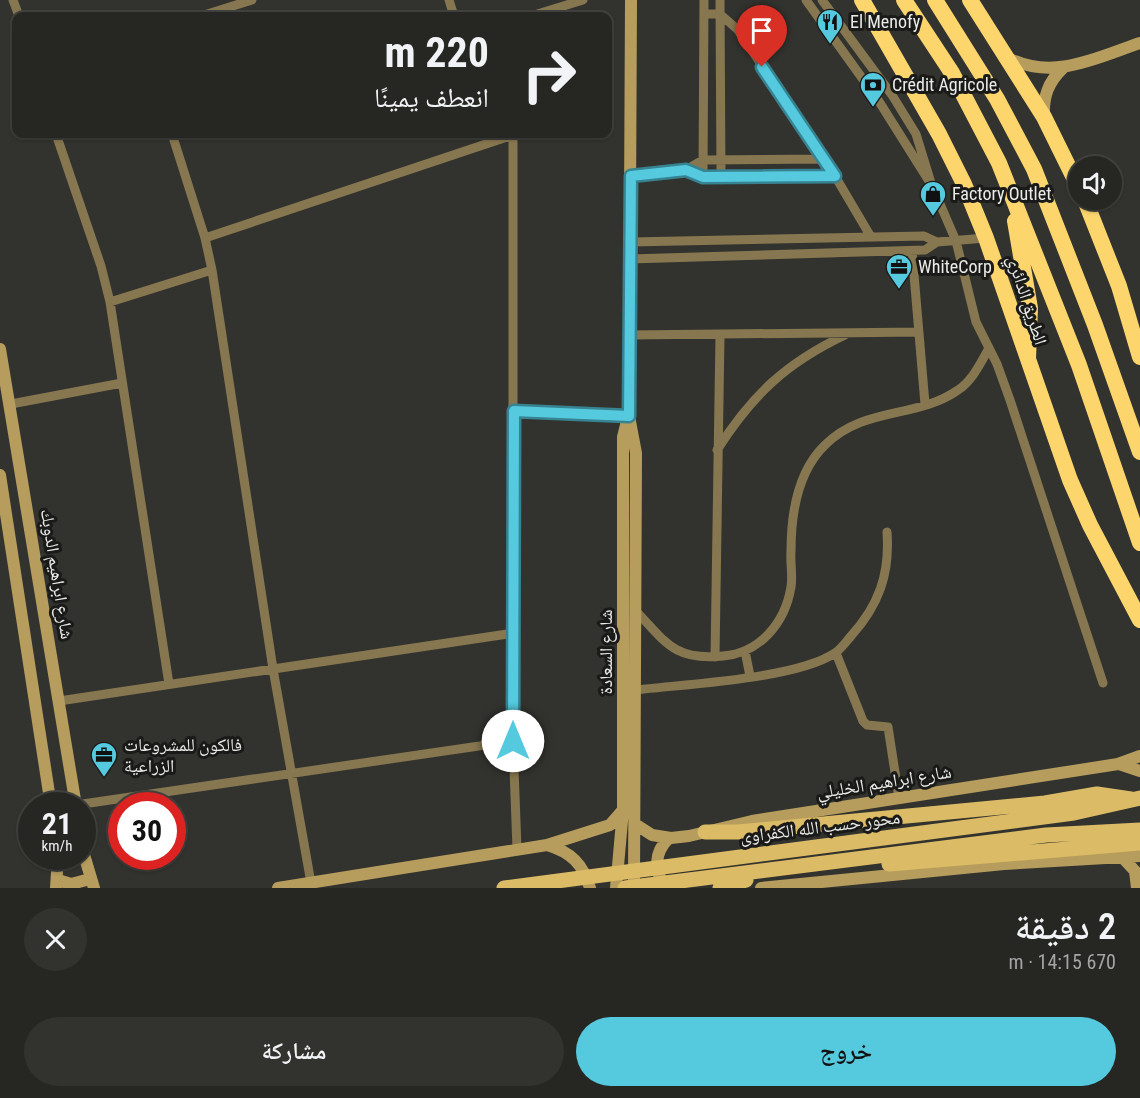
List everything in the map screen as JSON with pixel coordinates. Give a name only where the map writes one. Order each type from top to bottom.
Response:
[{"type":"highway","name":"الطريق الدائري","points":[[862,0],[943,142],[964,184],[986,238],[1027,363],[1070,480],[1090,525],[1140,620]]},
{"type":"highway","name":"الطريق الدائري","points":[[904,0],[952,73],[999,163],[1079,365],[1140,543]]},
{"type":"highway","points":[[935,0],[997,99],[1042,186],[1140,452]]},
{"type":"highway","points":[[970,0],[1044,117],[1068,166]]},
{"type":"highway","points":[[1010,191],[1030,308],[1031,327],[1027,363]]},
{"type":"highway","points":[[1090,210],[1119,286],[1140,357]]},
{"type":"main road","points":[[705,832],[738,832],[1045,803],[1097,794],[1136,799]]},
{"type":"main road","name":"محور حسب الله الكفراوى","points":[[504,888],[1074,813],[1136,799]]},
{"type":"main road","name":"محور حسب الله الكفراوى","points":[[625,888],[1046,835],[1140,830]]},
{"type":"main road","points":[[720,888],[781,875],[1140,843]]},
{"type":"street","points":[[214,12],[252,0]]},
{"type":"street","points":[[544,12],[583,0]]},
{"type":"street","name":"شارع السعادة","points":[[631,0],[629,416],[636,453],[633,888]]},
{"type":"street","points":[[703,177],[704,0]]},
{"type":"street","points":[[720,0],[721,177]]},
{"type":"street","points":[[806,0],[880,104],[931,183]]},
{"type":"street","points":[[813,9],[823,1],[892,95],[916,134],[931,183],[956,241],[976,322],[997,364],[1007,391],[1103,683]]},
{"type":"street","points":[[704,14],[720,14],[738,30],[825,159],[871,237]]},
{"type":"street","points":[[1008,58],[1040,69],[1063,68],[1140,43]]},
{"type":"street","points":[[1044,117],[1043,106],[1049,85],[1063,68]]},
{"type":"street","points":[[57,138],[101,266],[110,302],[169,684]]},
{"type":"street","points":[[173,138],[206,238],[213,270],[273,669],[311,883]]},
{"type":"street","points":[[206,238],[501,138]]},
{"type":"street","points":[[513,138],[513,741],[518,849]]},
{"type":"street","points":[[631,176],[686,170],[703,160],[825,159]]},
{"type":"street","points":[[686,170],[703,177],[835,176]]},
{"type":"street","points":[[630,242],[924,236],[937,242],[986,238]]},
{"type":"street","points":[[630,259],[912,251],[925,250],[937,242]]},
{"type":"street","points":[[912,251],[925,404]]},
{"type":"street","points":[[110,302],[213,270]]},
{"type":"street","points":[[630,335],[919,332]]},
{"type":"street","points":[[717,450],[744,410],[786,369],[815,350],[847,334]]},
{"type":"street","points":[[715,657],[720,335]]},
{"type":"street","name":"شارع ابراهيم الدوبك","points":[[0,349],[74,792]]},
{"type":"street","points":[[636,610],[671,648],[699,657],[715,657],[745,651],[766,637],[785,607],[791,585],[791,533],[798,493],[815,456],[834,437],[857,422],[925,404],[951,394],[964,385],[988,350]]},
{"type":"street","points":[[10,404],[122,383]]},
{"type":"street","points":[[514,411],[629,416]]},
{"type":"street","name":"شارع السعادة","points":[[616,888],[623,810],[623,437],[629,416]]},
{"type":"street","points":[[0,475],[49,792]]},
{"type":"street","points":[[636,690],[794,669],[836,653],[865,620],[879,596],[887,568],[887,532]]},
{"type":"street","points":[[59,701],[514,633]]},
{"type":"street","points":[[745,651],[750,676]]},
{"type":"street","points":[[836,653],[863,721],[867,725],[888,727],[900,798]]},
{"type":"street","points":[[96,802],[513,741]]},
{"type":"street","name":"شارع ابراهيم الخليلي","points":[[635,824],[652,835],[669,837],[705,832],[752,821],[1118,764],[1140,756]]},
{"type":"street","points":[[1118,764],[1140,771]]},
{"type":"street","points":[[278,888],[547,845],[610,825],[623,810]]},
{"type":"street","points":[[667,888],[659,876],[657,862],[660,848],[669,837]]},
{"type":"street","points":[[547,845],[562,850],[576,859],[585,872],[591,888]]},
{"type":"street","points":[[761,888],[1004,864],[1140,856]]},
{"type":"street","points":[[1122,857],[1131,865],[1138,880]]},
{"type":"street","points":[[57,884],[92,883]]},
{"type":"place","name":"El Menofy","points":[[830,45]]},
{"type":"place","name":"Crédit Agricole","points":[[873,108]]},
{"type":"place","name":"Factory Outlet","points":[[933,217]]},
{"type":"place","name":"WhiteCorp","points":[[899,290]]},
{"type":"place","name":"فالكون للمشروعات الزراعية","points":[[104,778]]},
{"type":"route","points":[[513,741],[514,411],[629,416],[631,176],[686,170],[703,177],[835,176],[762,67]]}]
